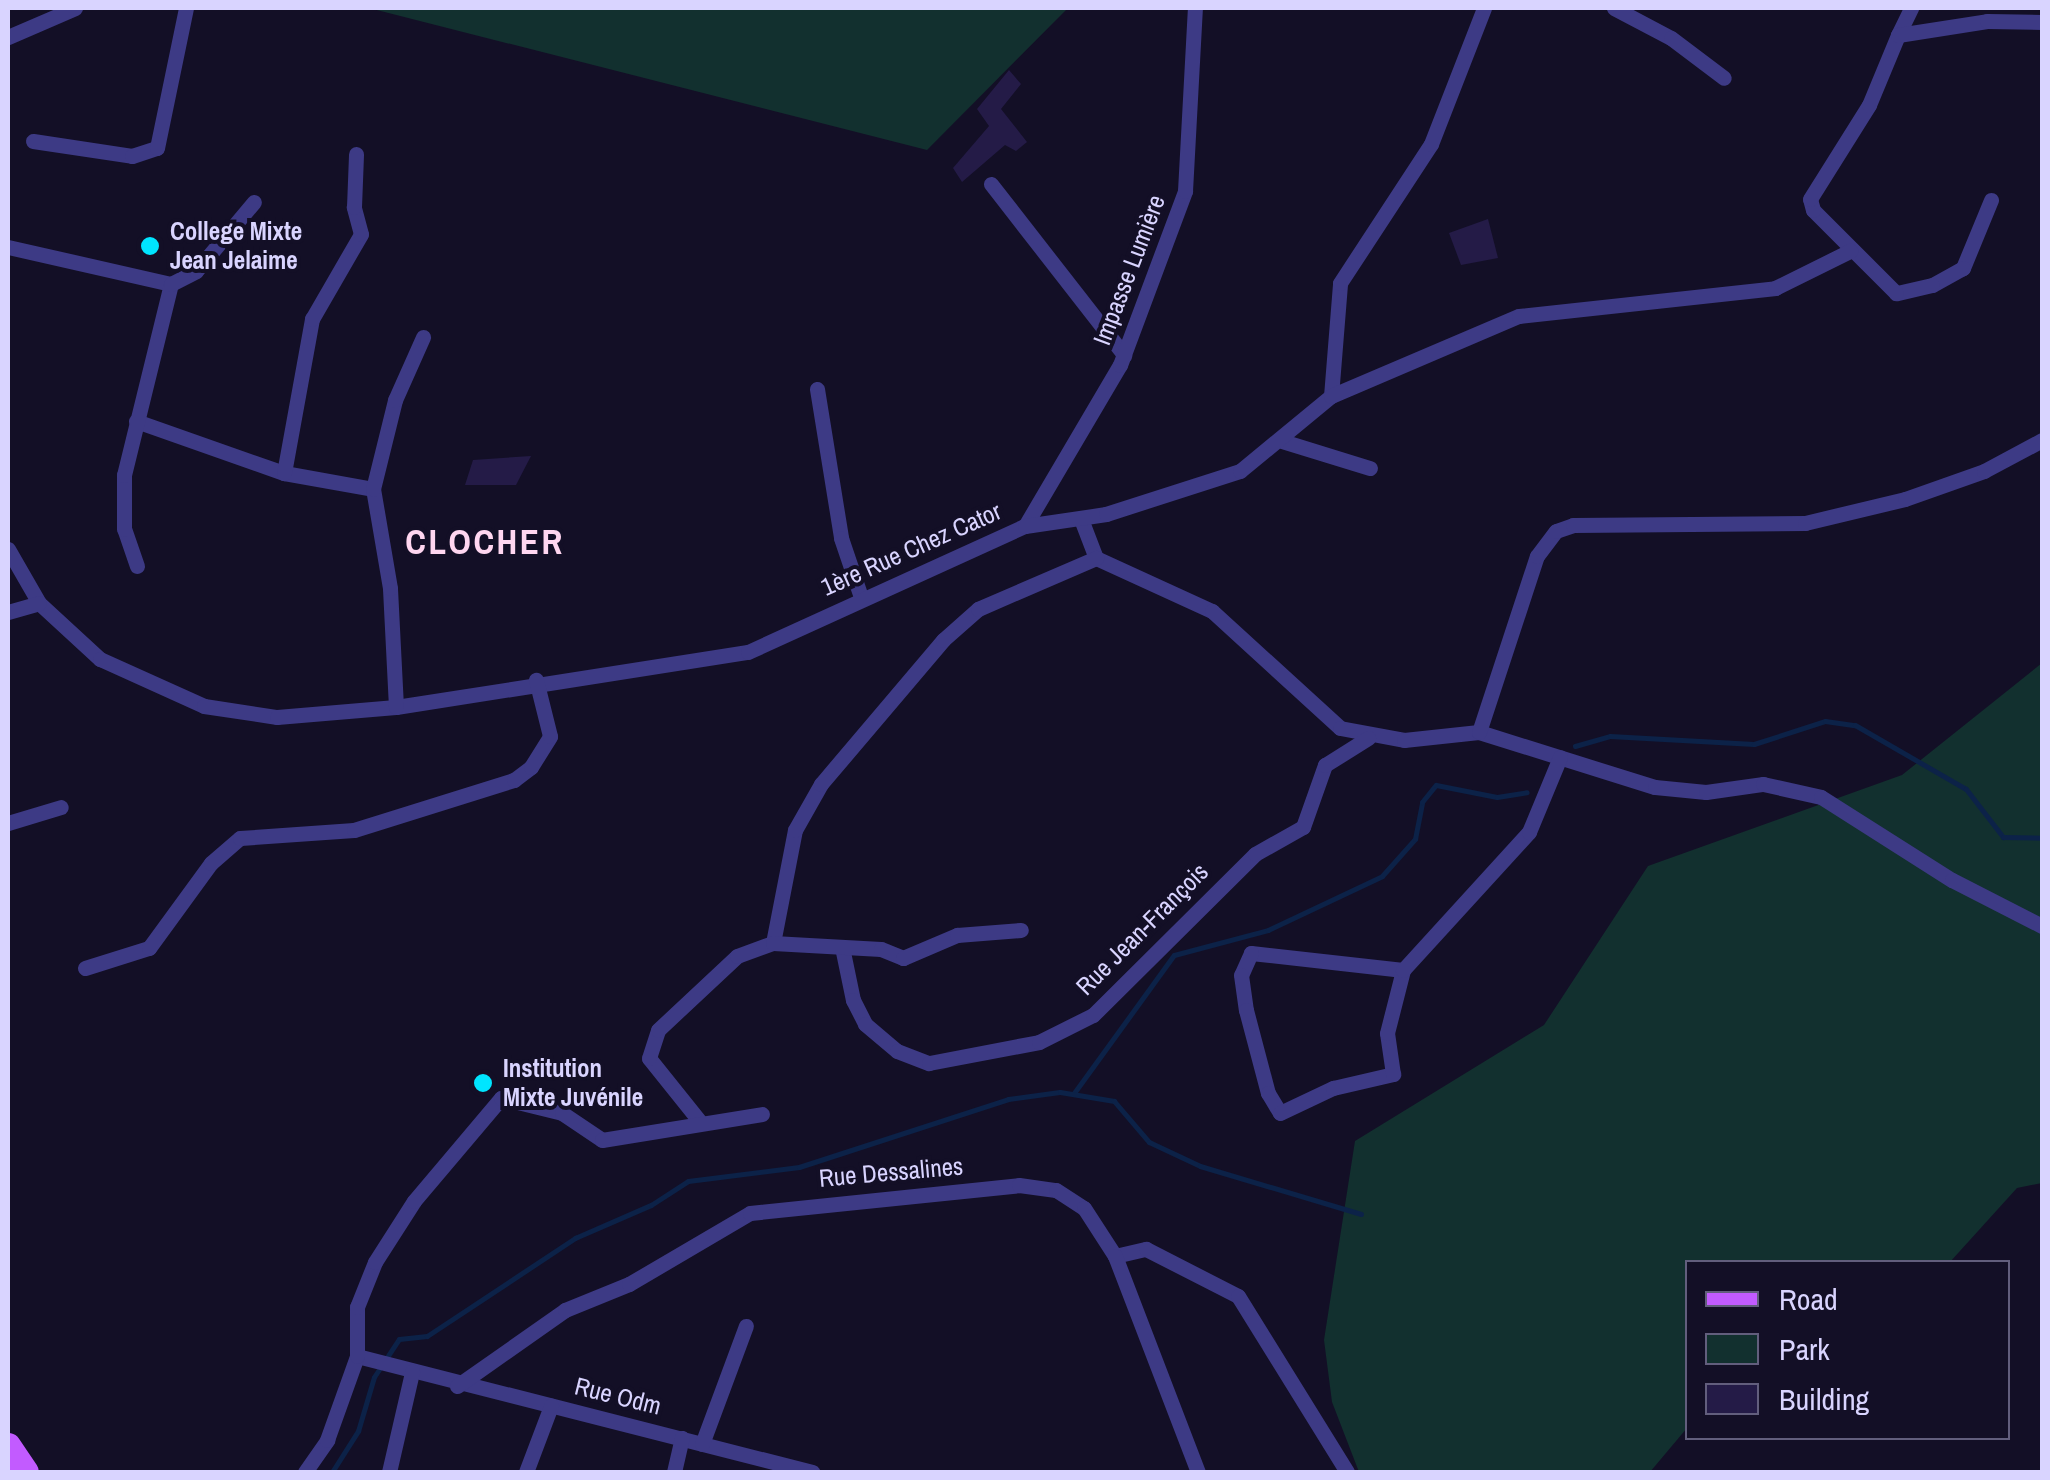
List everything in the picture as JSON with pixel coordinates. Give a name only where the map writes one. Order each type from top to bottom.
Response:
[{"type":"main road","points":[[8,1445],[26,1472]]},
{"type":"street","points":[[8,38],[74,8]]},
{"type":"street","points":[[33,141],[132,156],[157,148],[186,8]]},
{"type":"street","name":"Impasse Lumière","points":[[1025,526],[1124,355],[1185,191],[1195,8]]},
{"type":"street","points":[[1331,396],[1340,283],[1431,144],[1484,8]]},
{"type":"street","points":[[1614,8],[1671,38],[1724,78]]},
{"type":"street","points":[[1911,8],[1870,105],[1810,199],[1850,251],[1896,293],[1932,286],[1963,268],[1991,200]]},
{"type":"street","points":[[1898,35],[1987,21],[2042,22]]},
{"type":"street","points":[[284,474],[312,318],[361,234],[354,207],[356,154]]},
{"type":"street","points":[[991,184],[1124,355]]},
{"type":"street","points":[[8,248],[172,284],[196,271],[254,202]]},
{"type":"street","name":"1ère Rue Chez Cator","points":[[8,549],[39,604],[100,659],[204,706],[277,717],[396,707],[536,680],[748,652],[1025,526],[1080,518],[1240,471],[1282,441],[1331,396],[1520,316],[1775,288],[1850,251]]},
{"type":"street","points":[[138,566],[124,529],[124,474],[172,284]]},
{"type":"street","points":[[396,707],[390,588],[373,489],[395,400],[422,337]]},
{"type":"street","points":[[817,389],[840,538],[862,598]]},
{"type":"street","points":[[136,421],[284,474],[373,489]]},
{"type":"street","points":[[1479,732],[1537,556],[1556,531],[1572,525],[1805,522],[1905,499],[1984,471],[2042,440]]},
{"type":"street","points":[[1282,441],[1370,468]]},
{"type":"street","points":[[1080,518],[1096,558],[1212,610],[1340,728],[1368,738],[1479,732],[1655,787],[1706,792],[1763,784],[1820,797],[1952,880],[2042,926]]},
{"type":"street","points":[[773,943],[795,830],[822,784],[943,640],[978,609],[1096,558]]},
{"type":"street","points":[[8,612],[39,604]]},
{"type":"street","points":[[85,968],[149,948],[212,864],[240,838],[354,830],[514,780],[532,767],[550,736],[536,680]]},
{"type":"street","name":"Rue Jean-François","points":[[842,947],[859,1012],[897,1051],[930,1063],[1039,1042],[1094,1015],[1122,979],[1255,854],[1303,827],[1324,765],[1368,738]]},
{"type":"street","points":[[1404,970],[1251,952],[1242,975],[1246,1010],[1268,1092],[1280,1113],[1333,1088],[1393,1074],[1388,1033],[1404,970],[1529,832],[1560,757]]},
{"type":"street","points":[[8,823],[61,807]]},
{"type":"street","points":[[700,1123],[649,1058],[658,1030],[737,956],[773,943],[842,947],[902,958],[957,935],[1021,930]]},
{"type":"street","points":[[305,1472],[327,1440],[357,1356],[357,1307],[375,1262],[414,1201],[501,1098],[562,1113],[602,1140],[762,1114]]},
{"type":"street","name":"Rue Dessalines","points":[[457,1386],[565,1310],[628,1284],[750,1213],[1019,1185],[1056,1190],[1084,1208],[1115,1256],[1198,1472]]},
{"type":"street","points":[[1115,1256],[1146,1250],[1238,1296],[1347,1472]]},
{"type":"street","points":[[702,1444],[746,1326]]},
{"type":"street","name":"Rue Odm","points":[[357,1356],[457,1386],[812,1472]]},
{"type":"street","points":[[389,1472],[412,1372]]},
{"type":"street","points":[[526,1472],[551,1406]]},
{"type":"street","points":[[674,1472],[682,1438]]},
{"type":"green space","points":[[369,8],[1068,8],[927,150]]},
{"type":"green space","points":[[2042,663],[2042,1183],[2017,1188],[1952,1260],[1685,1260],[1685,1430],[1650,1472],[1359,1472],[1332,1402],[1324,1340],[1355,1141],[1544,1025],[1648,866],[1902,775]]},
{"type":"building","points":[[1009,70],[1021,84],[1001,109],[1027,142],[1016,151],[1005,145],[962,182],[953,168],[989,126],[977,109]]},
{"type":"building","points":[[1488,219],[1498,258],[1461,265],[1449,233]]},
{"type":"building","points":[[531,456],[516,485],[465,485],[473,460]]},
{"type":"waterway","points":[[1575,746],[1610,736],[1754,744],[1825,721],[1855,725],[1966,789],[2003,837],[2042,838]]},
{"type":"waterway","points":[[1074,1093],[1174,955],[1268,930],[1382,876],[1415,839],[1422,802],[1436,785],[1497,797],[1527,792]]},
{"type":"waterway","points":[[332,1472],[358,1431],[374,1377],[399,1339],[427,1336],[575,1238],[651,1205],[688,1181],[799,1167],[1008,1099],[1060,1092],[1114,1101],[1149,1142],[1200,1166],[1361,1214]]},
{"type":"place","name":"College Mixte Jean Jelaime","points":[[150,246]]},
{"type":"place","name":"Institution Mixte Juvénile","points":[[483,1083]]},
{"type":"district","name":"CLOCHER","points":[[485,542]]}]
